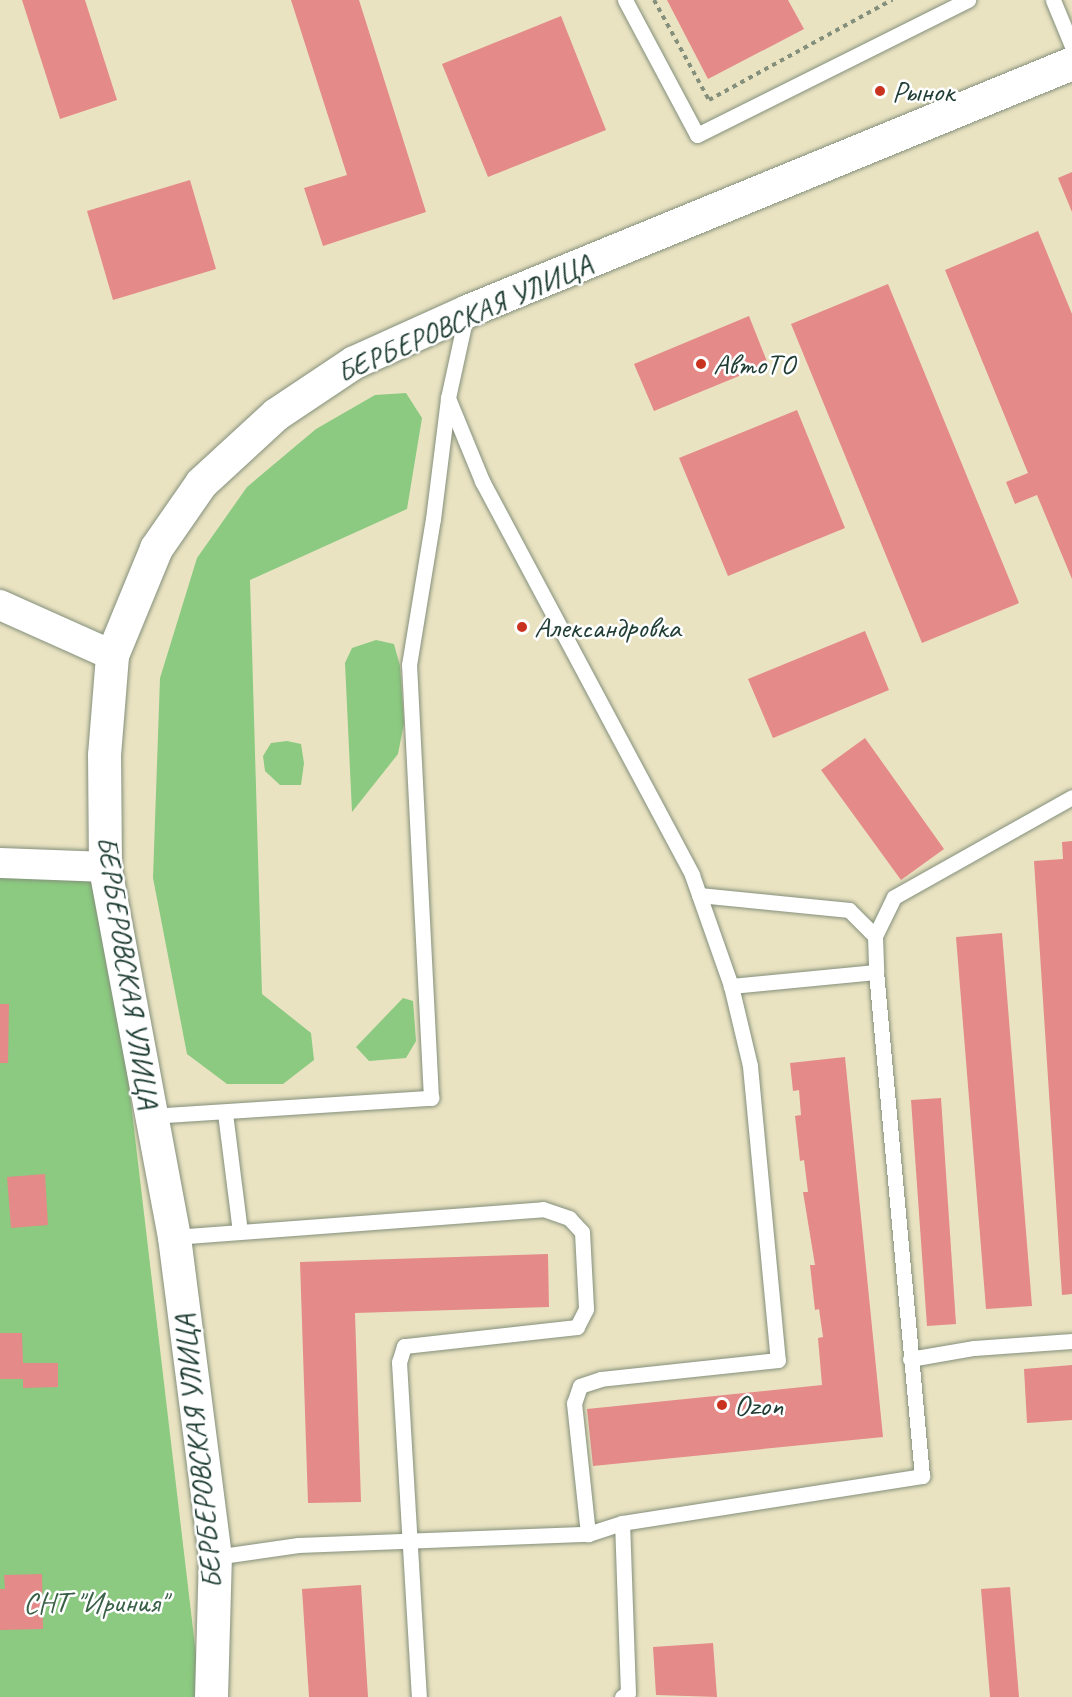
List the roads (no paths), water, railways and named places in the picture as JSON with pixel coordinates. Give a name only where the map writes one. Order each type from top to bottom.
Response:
[{"type":"street","name":"БЕРБЕРОВСКАЯ УЛИЦА","points":[[212,1697],[215,1557],[174,1237],[105,867],[104,755],[112,655],[156,548],[201,483],[276,414],[354,363],[467,311],[1072,63]]},
{"type":"street","points":[[0,605],[112,655]]},
{"type":"street","points":[[0,863],[105,867]]},
{"type":"lane","points":[[625,0],[698,135],[968,0]]},
{"type":"lane","points":[[1053,0],[1072,46]]},
{"type":"lane","points":[[150,1116],[225,1113],[431,1098],[409,665],[433,519],[448,398],[467,311]]},
{"type":"lane","points":[[448,398],[482,481],[692,874],[731,986],[750,1066],[778,1360],[601,1379],[580,1386],[574,1403],[588,1534]]},
{"type":"lane","points":[[215,1557],[298,1545],[588,1534],[622,1523],[922,1476],[876,972],[875,936],[894,897],[1072,797]]},
{"type":"lane","points":[[699,895],[849,910],[875,936]]},
{"type":"lane","points":[[731,986],[876,972]]},
{"type":"lane","points":[[225,1113],[240,1231]]},
{"type":"lane","points":[[174,1237],[543,1209],[569,1218],[582,1232],[586,1309],[577,1327],[404,1346],[399,1362],[419,1697]]},
{"type":"lane","points":[[910,1359],[974,1348],[1072,1341]]},
{"type":"lane","points":[[622,1523],[628,1693],[622,1697]]},
{"type":"place","name":"Рынок","points":[[880,91]]},
{"type":"place","name":"АвтоТО","points":[[701,364]]},
{"type":"place","name":"Александровка","points":[[522,627]]},
{"type":"place","name":"Ozon","points":[[722,1405]]},
{"type":"park label","name":"СНТ \"Ириния\"","points":[[95,1602]]}]
